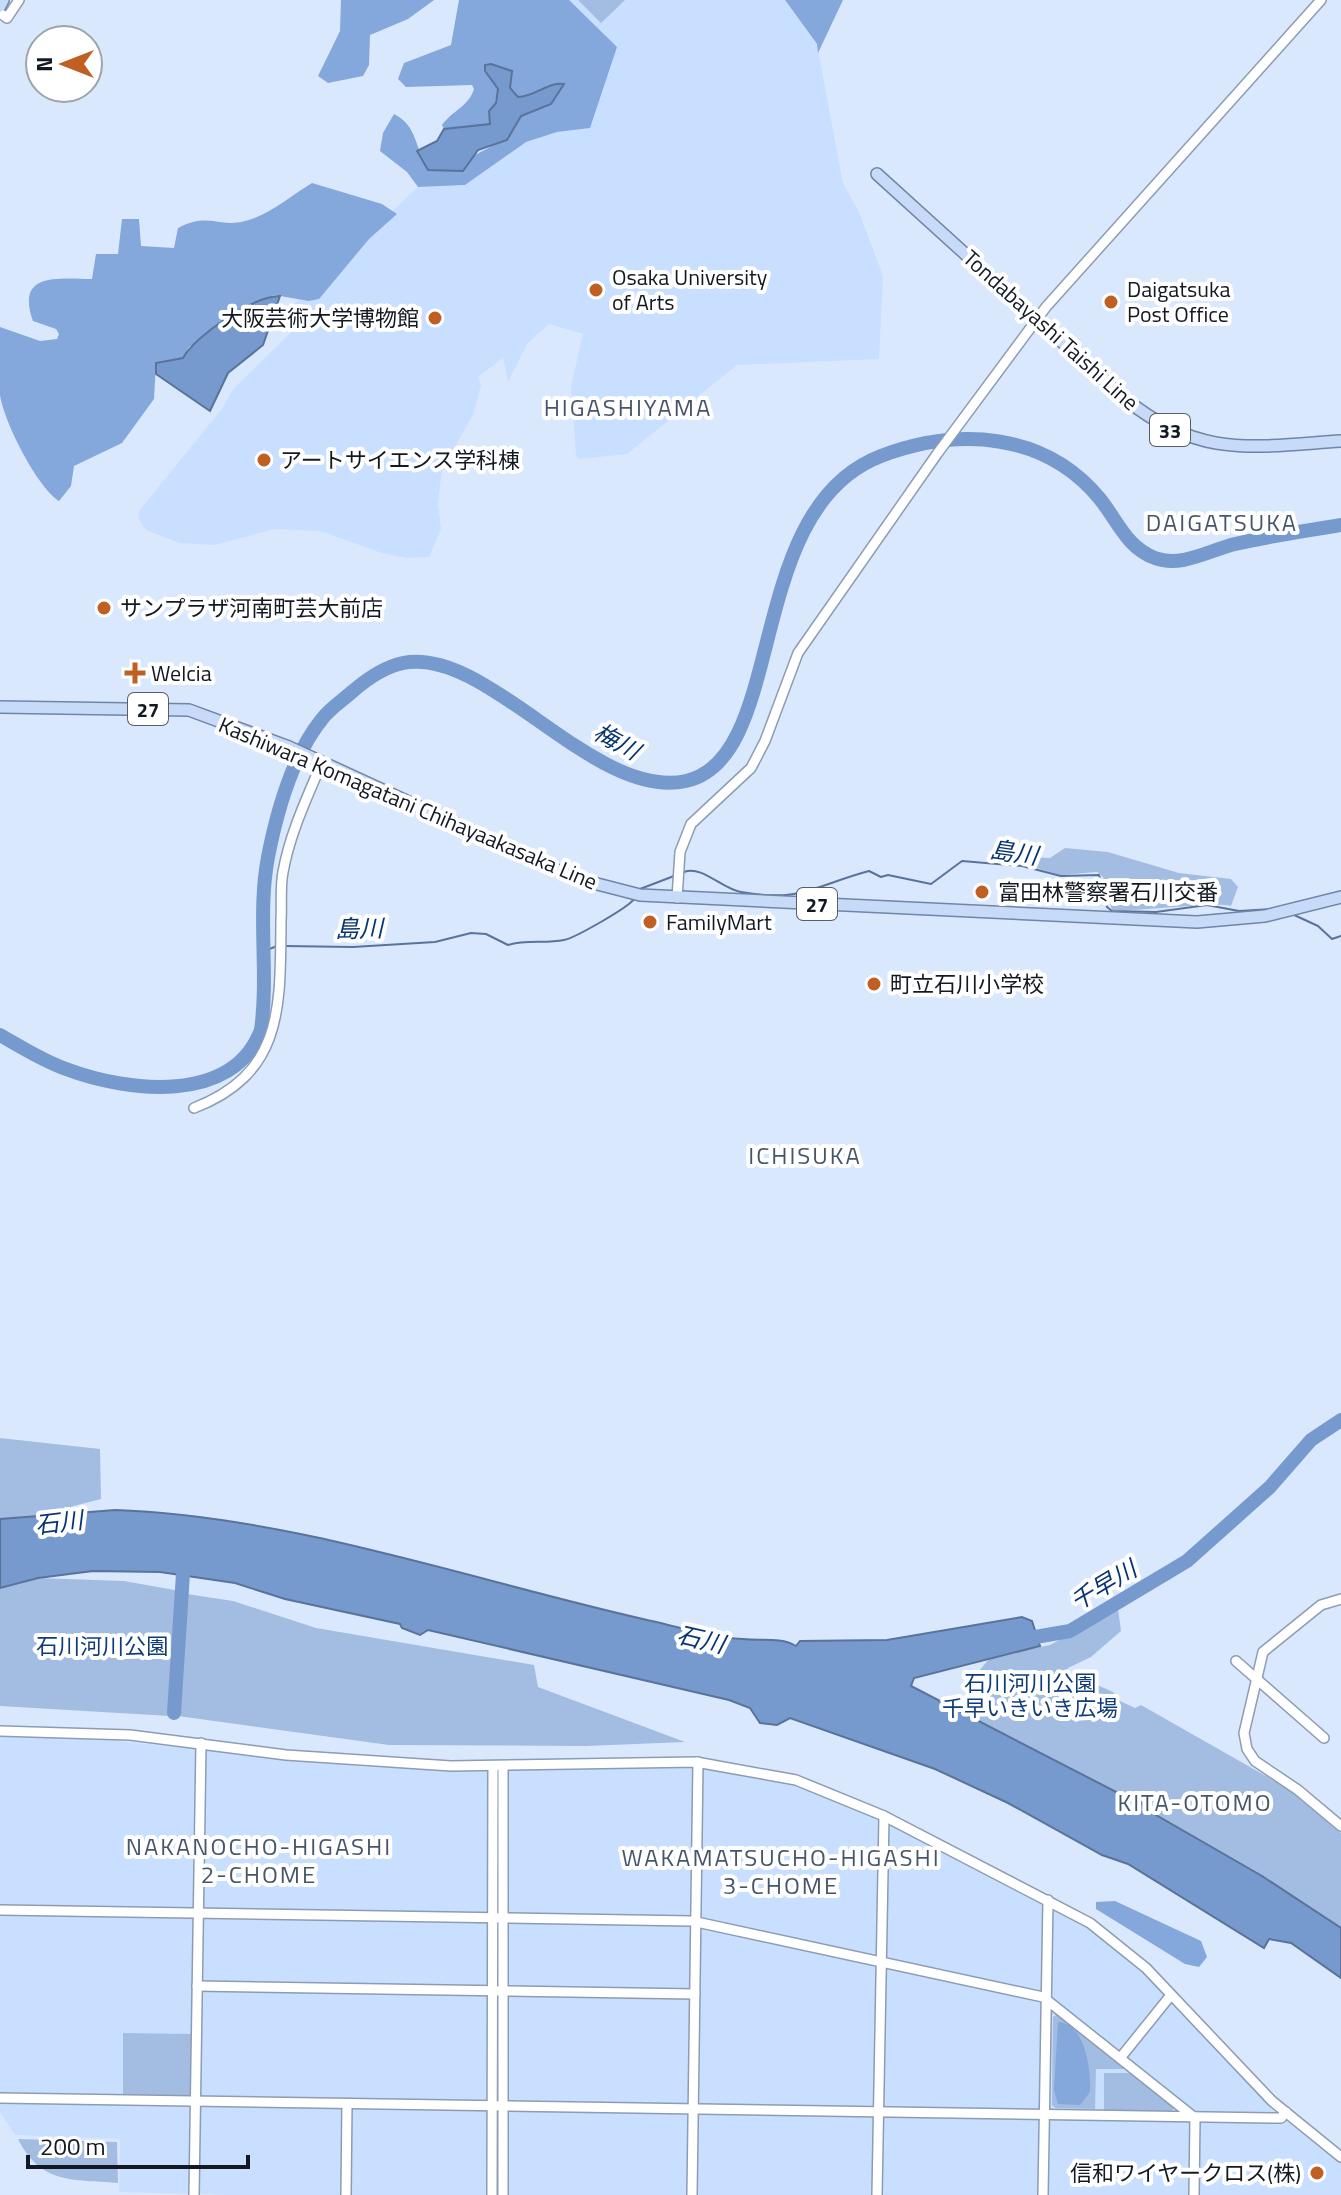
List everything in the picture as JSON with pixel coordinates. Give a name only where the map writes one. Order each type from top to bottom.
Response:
[{"type":"main road","points":[[0,6],[3,0]]},
{"type":"main road","name":"Tondabayashi Taishi Line","points":[[877,174],[1137,409],[1189,438],[1238,447],[1341,441]]},
{"type":"main road","name":"Kashiwara Komagatani Chihayaakasaka Line","points":[[0,707],[189,710],[289,747],[574,878],[632,893],[677,898],[1197,922],[1265,916],[1341,897]]},
{"type":"street","points":[[0,13],[7,18],[19,0]]},
{"type":"street","points":[[677,898],[680,852],[691,824],[751,768],[798,653],[953,431],[1036,319],[1321,0]]},
{"type":"street","points":[[194,1108],[220,1098],[250,1074],[271,1041],[280,1000],[282,875],[291,838],[320,761]]},
{"type":"street","points":[[1341,1599],[1321,1605],[1272,1643],[1261,1658],[1244,1733],[1250,1756],[1341,1826]]},
{"type":"street","points":[[1236,1661],[1324,1738]]},
{"type":"street","points":[[0,1731],[101,1733],[360,1762],[498,1766],[698,1762],[796,1780],[884,1816],[1048,1900],[1101,1931],[1171,1995],[1286,2112],[1341,2157]]},
{"type":"street","points":[[194,2195],[201,1743]]},
{"type":"street","points":[[692,2195],[698,1762]]},
{"type":"street","points":[[492,2195],[497,2106],[498,1766]]},
{"type":"street","points":[[877,2195],[884,1816]]},
{"type":"street","points":[[1043,2195],[1048,1900]]},
{"type":"street","points":[[0,1910],[696,1922],[1046,1999],[1195,2117]]},
{"type":"street","points":[[197,1986],[695,1994]]},
{"type":"street","points":[[1121,2057],[1171,1995]]},
{"type":"street","points":[[0,2098],[1271,2118],[1281,2118],[1286,2112]]},
{"type":"street","points":[[346,2195],[347,2104]]},
{"type":"street","points":[[497,2106],[503,2195]]},
{"type":"street","points":[[1194,2195],[1195,2117]]},
{"type":"shaded area","points":[[341,0],[434,0],[408,19],[370,35],[369,65],[363,76],[328,83],[318,76],[340,31]]},
{"type":"shaded area","points":[[459,0],[569,0],[617,47],[590,128],[557,132],[526,142],[465,185],[418,187],[407,172],[380,151],[383,133],[394,114],[412,131],[428,170],[439,169],[507,140],[521,116],[551,104],[564,85],[518,97],[510,88],[512,71],[491,64],[485,71],[498,89],[490,124],[444,129],[442,125],[472,95],[472,85],[406,87],[398,79],[404,63],[451,45]]},
{"type":"shaded area","name":"Osaka University of Arts","points":[[540,0],[785,0],[817,45],[843,183],[859,212],[883,276],[879,359],[737,365],[627,454],[580,459],[576,456],[571,386],[583,334],[549,324],[527,344],[508,382],[503,358],[478,377],[481,385],[473,415],[442,469],[438,504],[441,529],[429,557],[407,558],[382,553],[320,531],[274,529],[215,545],[179,543],[146,530],[138,518],[139,511],[221,410],[234,388],[302,322],[294,304],[418,187],[465,185],[526,142],[557,132],[590,128]]},
{"type":"shaded area","points":[[785,0],[843,0],[818,53],[817,44]]},
{"type":"shaded area","points":[[312,183],[382,204],[397,214],[369,239],[319,299],[309,301],[274,295],[189,347],[183,358],[156,363],[154,399],[122,443],[74,466],[71,486],[59,501],[50,494],[15,437],[3,407],[0,395],[0,327],[40,341],[57,339],[59,334],[56,329],[33,321],[30,293],[44,281],[92,279],[96,254],[118,254],[122,219],[139,219],[141,246],[174,248],[178,228],[198,221],[236,223],[254,218]]},
{"type":"shaded area","points":[[52,1734],[365,1767],[482,1770],[692,1767],[794,1786],[880,1818],[1088,1925],[1142,1967],[1257,2093],[1341,2163],[1341,2195],[229,2195],[119,2192],[120,2139],[15,2135],[0,2112],[0,1735]]},
{"type":"shaded area","points":[[1115,1901],[1201,1941],[1207,1957],[1199,1967],[1185,1964],[1096,1909],[1096,1902]]},
{"type":"shaded area","points":[[1058,2022],[1067,2024],[1075,2031],[1085,2050],[1090,2092],[1080,2105],[1058,2104],[1054,2090]]},
{"type":"green space","points":[[578,0],[625,0],[601,23]]},
{"type":"green space","points":[[1065,848],[1108,852],[1179,873],[1231,879],[1238,887],[1231,906],[1112,910],[1103,877],[1097,872],[1061,875],[1025,865],[1034,857],[1050,858]]},
{"type":"green space","points":[[0,1438],[100,1449],[101,1499],[35,1516],[0,1519]]},
{"type":"green space","name":"石川河川公園","points":[[38,1578],[124,1581],[180,1591],[170,1716],[0,1706],[0,1588]]},
{"type":"green space","points":[[187,1594],[233,1601],[316,1628],[534,1665],[538,1687],[685,1742],[586,1746],[389,1745],[178,1716]]},
{"type":"green space","name":"石川河川公園 千早いきいき広場","points":[[1118,1609],[1121,1631],[1091,1657],[1068,1668],[1068,1672],[1113,1692],[1120,1701],[1135,1708],[1141,1705],[1292,1791],[1341,1833],[1341,1928],[1262,1876],[1133,1802],[1130,1795],[1120,1794],[968,1717],[965,1687],[990,1658],[1050,1645]]},
{"type":"green space","points":[[1058,2014],[1128,2069],[1096,2069],[1095,2109],[1056,2108],[1052,2105],[1053,2017]]},
{"type":"green space","points":[[123,2033],[191,2034],[191,2093],[188,2096],[123,2096]]},
{"type":"green space","points":[[1104,2073],[1129,2073],[1174,2106],[1172,2112],[1104,2110]]},
{"type":"green space","points":[[18,2139],[117,2142],[118,2183],[60,2177],[48,2172],[27,2154]]},
{"type":"water","points":[[485,65],[512,71],[510,88],[518,97],[564,84],[551,104],[521,116],[507,140],[478,150],[463,171],[428,170],[417,151],[437,141],[444,129],[490,124],[489,111],[496,103],[498,89],[485,71]]},
{"type":"water","points":[[280,296],[263,345],[228,373],[210,411],[156,374],[156,363],[183,358],[199,339],[226,319],[255,303]]},
{"type":"water","name":"石川","points":[[115,1510],[248,1524],[314,1537],[693,1631],[731,1638],[777,1640],[796,1646],[800,1641],[887,1640],[1022,1617],[1032,1621],[1040,1646],[914,1678],[911,1686],[1120,1794],[1128,1794],[1133,1802],[1140,1800],[1144,1808],[1262,1876],[1341,1928],[1341,1978],[1291,1943],[1269,1939],[1264,1948],[1128,1864],[1102,1855],[1008,1803],[935,1769],[790,1718],[777,1725],[760,1723],[750,1708],[729,1700],[428,1630],[420,1635],[402,1628],[400,1624],[285,1599],[235,1583],[160,1572],[93,1571],[38,1578],[0,1588],[0,1519]]},
{"type":"waterway","name":"梅川","points":[[0,1035],[66,1069],[147,1087],[203,1081],[227,1071],[247,1054],[261,1030],[265,879],[287,785],[302,750],[325,715],[364,682],[389,667],[403,663],[436,664],[470,677],[578,748],[615,769],[651,781],[686,781],[718,763],[740,728],[785,576],[806,526],[837,484],[881,456],[940,441],[970,439],[1027,448],[1053,460],[1078,477],[1100,499],[1137,548],[1165,561],[1185,560],[1235,544],[1341,525]]},
{"type":"waterway","name":"島川","points":[[684,872],[705,874],[741,892],[779,895],[808,891],[869,871],[881,877],[888,875],[931,884],[962,861],[1022,866],[1061,876],[1099,875],[1107,907],[1112,911],[1156,912],[1207,905],[1239,911],[1273,909]]},
{"type":"waterway","name":"島川","points":[[640,889],[674,876]]},
{"type":"waterway","name":"島川","points":[[284,946],[353,947],[435,942],[471,933],[486,934],[508,945],[557,941],[590,928],[634,899]]},
{"type":"waterway","name":"島川","points":[[1292,914],[1318,926],[1332,939],[1341,936]]},
{"type":"waterway","name":"島川","points":[[262,952],[277,946]]},
{"type":"waterway","name":"千早川","points":[[1018,1640],[1070,1631],[1187,1561],[1270,1487],[1311,1440],[1341,1420]]},
{"type":"waterway","points":[[174,1713],[184,1558]]},
{"type":"place","name":"Osaka University of Arts","points":[[596,290]]},
{"type":"place","name":"Daigatsuka Post Office","points":[[1111,302]]},
{"type":"place","name":"大阪芸術大学博物館","points":[[435,318]]},
{"type":"place","name":"アートサイエンス学科棟","points":[[264,460]]},
{"type":"place","name":"サンプラザ河南町芸大前店","points":[[104,608]]},
{"type":"place","name":"Welcia","points":[[135,673]]},
{"type":"place","name":"富田林警察署石川交番","points":[[982,892]]},
{"type":"place","name":"FamilyMart","points":[[650,922]]},
{"type":"place","name":"町立石川小学校","points":[[874,984]]},
{"type":"place","name":"信和ワイヤークロス(株)","points":[[1317,2173]]},
{"type":"district","name":"HIGASHIYAMA","points":[[628,407]]},
{"type":"district","name":"DAIGATSUKA","points":[[1222,522]]},
{"type":"district","name":"ICHISUKA","points":[[805,1155]]},
{"type":"district","name":"KITA-OTOMO","points":[[1195,1802]]},
{"type":"district","name":"NAKANOCHO-HIGASHI 2-CHOME","points":[[259,1860]]},
{"type":"district","name":"WAKAMATSUCHO-HIGASHI 3-CHOME","points":[[781,1871]]}]
